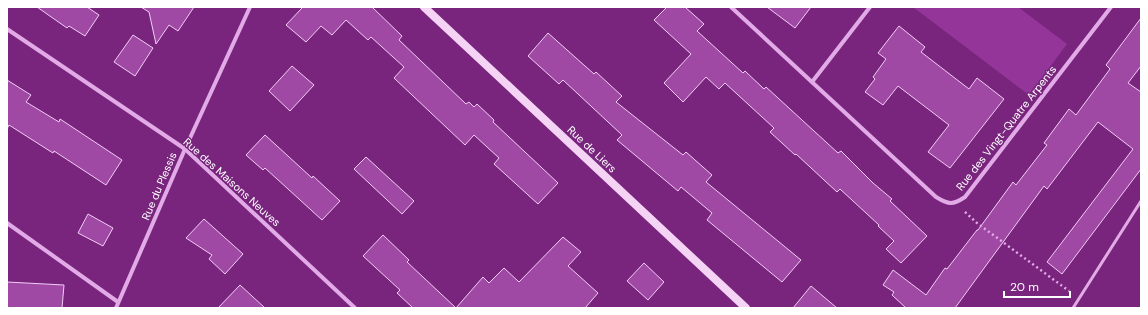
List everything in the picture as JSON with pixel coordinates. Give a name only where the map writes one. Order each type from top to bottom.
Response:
[{"type":"street","name":"Rue du Plessis","points":[[116,308],[185,148],[250,7]]},
{"type":"street","name":"Rue de Liers","points":[[424,7],[746,308]]},
{"type":"street","name":"Rue des Vingt-Quatre Arpents","points":[[731,7],[936,197],[945,203],[956,203],[965,197],[1111,7]]},
{"type":"street","points":[[812,82],[870,7]]},
{"type":"street","name":"Rue des Maisons Neuves","points":[[7,29],[185,148],[355,308]]},
{"type":"street","points":[[7,223],[118,302]]},
{"type":"lane","points":[[1073,308],[1141,201]]},
{"type":"path","points":[[956,203],[977,223],[1079,298]]},
{"type":"shaded area","points":[[913,7],[1018,7],[1067,44],[1029,95]]},
{"type":"building","points":[[37,7],[87,7],[99,15],[85,36],[69,26],[67,28]]},
{"type":"building","points":[[141,7],[194,7],[178,31],[169,25],[156,44],[149,12]]},
{"type":"building","points":[[302,7],[372,7],[402,36],[399,40],[466,104],[469,102],[474,107],[477,104],[494,120],[493,122],[558,183],[538,204],[494,164],[499,158],[474,135],[465,145],[394,78],[404,67],[371,37],[368,40],[346,20],[332,35],[321,26],[306,42],[286,25]]},
{"type":"building","points":[[667,7],[685,7],[704,24],[697,31],[743,73],[745,71],[764,89],[766,87],[838,153],[841,151],[873,183],[892,199],[890,201],[927,236],[901,263],[886,249],[894,241],[878,226],[879,225],[840,189],[837,192],[770,132],[774,128],[725,83],[719,89],[706,77],[683,102],[664,83],[691,54],[654,20]]},
{"type":"building","points":[[767,7],[811,7],[795,28]]},
{"type":"building","points":[[1141,18],[1141,66],[1128,83],[1141,92],[1141,169],[1062,274],[1047,262],[1133,149],[1098,122],[1047,189],[1044,186],[955,308],[906,308],[892,295],[894,292],[883,285],[893,270],[926,295],[945,268],[947,269],[978,230],[1013,182],[1016,185],[1047,145],[1044,143],[1069,109],[1076,115],[1110,69],[1106,65]]},
{"type":"building","points":[[899,26],[925,47],[921,52],[969,89],[977,78],[1004,99],[950,168],[928,152],[949,125],[898,86],[883,105],[865,92],[875,79],[873,77],[886,59],[878,53]]},
{"type":"building","points":[[548,33],[594,74],[596,72],[622,96],[616,102],[683,155],[686,152],[712,175],[706,182],[801,260],[782,282],[707,220],[712,213],[681,187],[678,191],[617,140],[622,135],[563,80],[559,84],[528,56]]},
{"type":"building","points":[[133,35],[153,48],[135,76],[114,62]]},
{"type":"building","points":[[292,66],[314,85],[290,111],[269,91]]},
{"type":"building","points":[[7,80],[31,95],[26,102],[59,122],[60,119],[122,160],[106,185],[54,151],[53,153],[9,125],[7,129]]},
{"type":"building","points":[[265,135],[312,178],[313,176],[340,201],[322,220],[265,168],[263,170],[246,155]]},
{"type":"building","points":[[366,157],[414,201],[402,214],[354,169]]},
{"type":"building","points":[[88,214],[113,228],[103,246],[78,233]]},
{"type":"building","points":[[204,219],[243,254],[225,274],[209,259],[212,255],[186,238]]},
{"type":"building","points":[[383,235],[409,260],[407,262],[456,308],[413,308],[397,293],[400,290],[363,256]]},
{"type":"building","points":[[563,237],[581,252],[568,266],[598,293],[585,308],[456,308],[483,277],[489,283],[504,268],[519,282]]},
{"type":"building","points":[[644,263],[664,282],[648,300],[627,281]]},
{"type":"building","points":[[7,282],[64,285],[62,308],[7,308]]},
{"type":"building","points":[[240,285],[265,308],[218,308]]},
{"type":"building","points":[[811,286],[837,308],[793,308]]}]
